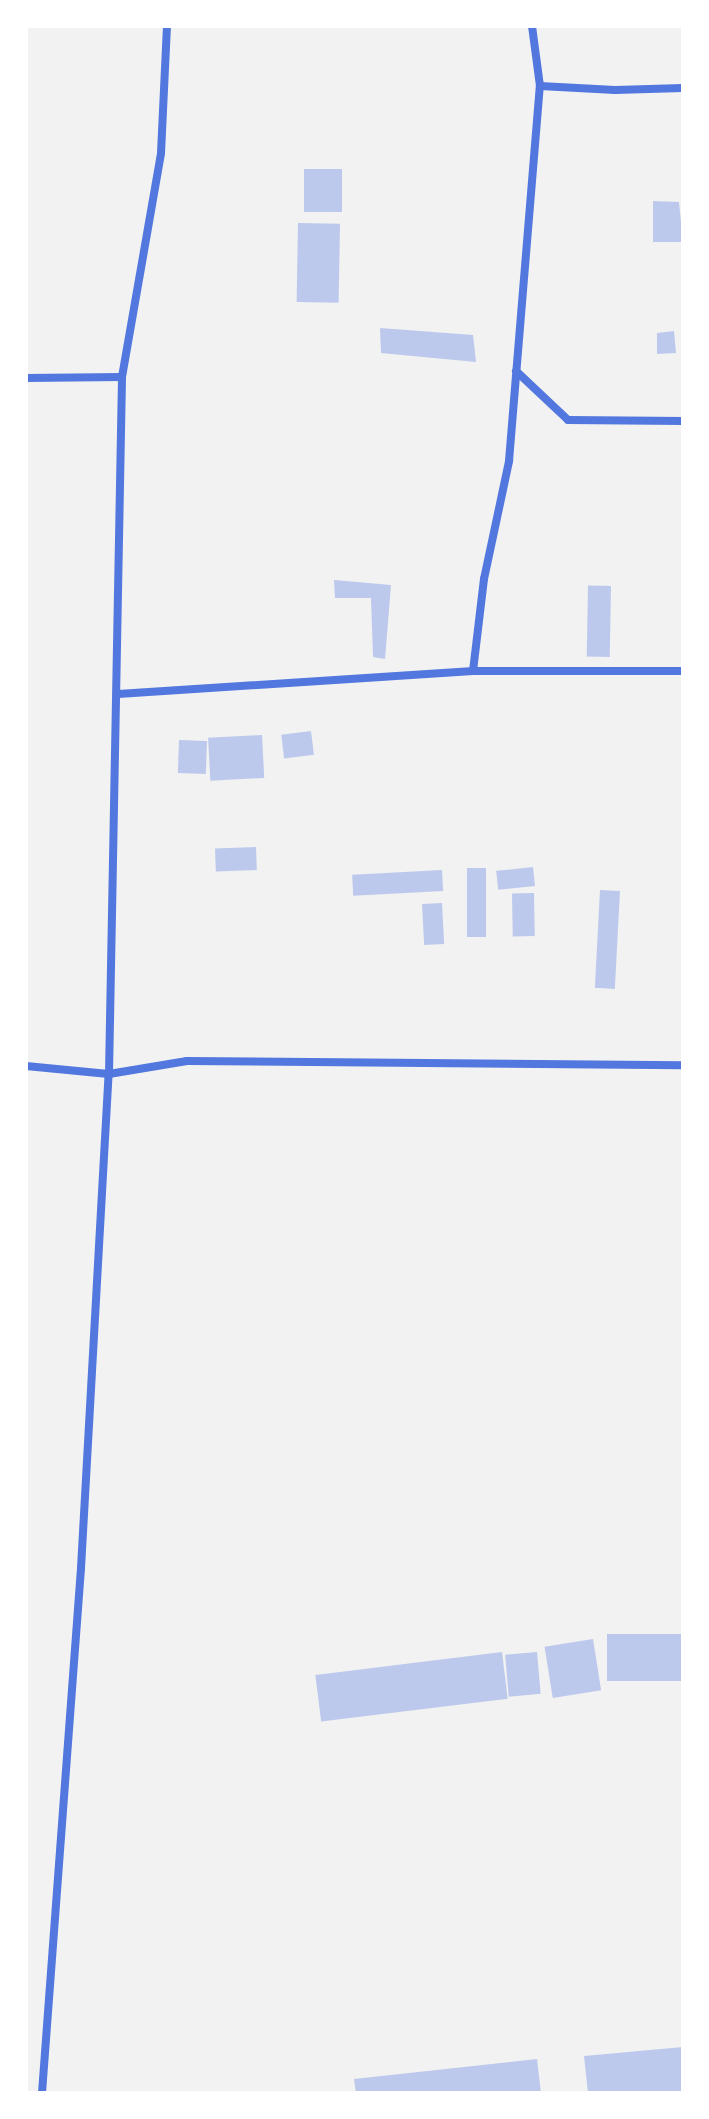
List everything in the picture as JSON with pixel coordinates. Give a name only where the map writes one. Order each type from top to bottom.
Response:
[{"type":"street","points":[[42,2093],[81,1568],[109,1074],[122,377],[161,153],[167,26]]},
{"type":"street","points":[[473,671],[484,579],[509,461],[540,86],[532,26]]},
{"type":"street","points":[[540,86],[615,90],[683,88]]},
{"type":"street","points":[[516,371],[568,420],[683,421]]},
{"type":"street","points":[[26,378],[122,377]]},
{"type":"street","points":[[118,694],[473,671],[683,671]]},
{"type":"street","points":[[26,1066],[109,1074],[187,1061],[683,1065]]},
{"type":"building","points":[[304,169],[342,169],[342,212],[304,212]]},
{"type":"building","points":[[653,201],[679,202],[683,242],[653,242]]},
{"type":"building","points":[[298,223],[340,224],[339,303],[297,302]]},
{"type":"building","points":[[380,328],[473,335],[476,362],[381,353]]},
{"type":"building","points":[[674,331],[676,353],[657,354],[657,333]]},
{"type":"building","points":[[334,580],[391,585],[385,659],[373,657],[371,598],[335,598]]},
{"type":"building","points":[[588,586],[611,586],[610,657],[587,657]]},
{"type":"building","points":[[311,731],[314,755],[284,758],[281,735]]},
{"type":"building","points":[[262,735],[264,778],[210,781],[208,738]]},
{"type":"building","points":[[179,740],[207,741],[206,774],[178,773]]},
{"type":"building","points":[[256,847],[257,870],[216,871],[215,848]]},
{"type":"building","points":[[533,867],[535,886],[498,890],[496,871]]},
{"type":"building","points":[[467,868],[486,868],[486,937],[467,937]]},
{"type":"building","points":[[442,870],[443,891],[353,896],[352,875]]},
{"type":"building","points":[[600,890],[620,891],[615,989],[595,988]]},
{"type":"building","points":[[512,893],[534,893],[535,936],[513,936]]},
{"type":"building","points":[[442,903],[444,944],[424,945],[422,904]]},
{"type":"building","points":[[607,1634],[683,1634],[683,1681],[607,1681]]},
{"type":"building","points":[[593,1639],[601,1690],[553,1698],[545,1647]]},
{"type":"building","points":[[502,1652],[508,1699],[321,1722],[315,1675]]},
{"type":"building","points":[[537,1652],[541,1694],[509,1697],[505,1655]]},
{"type":"building","points":[[683,2047],[683,2093],[588,2093],[584,2056]]},
{"type":"building","points":[[537,2059],[541,2093],[356,2093],[354,2079]]}]
